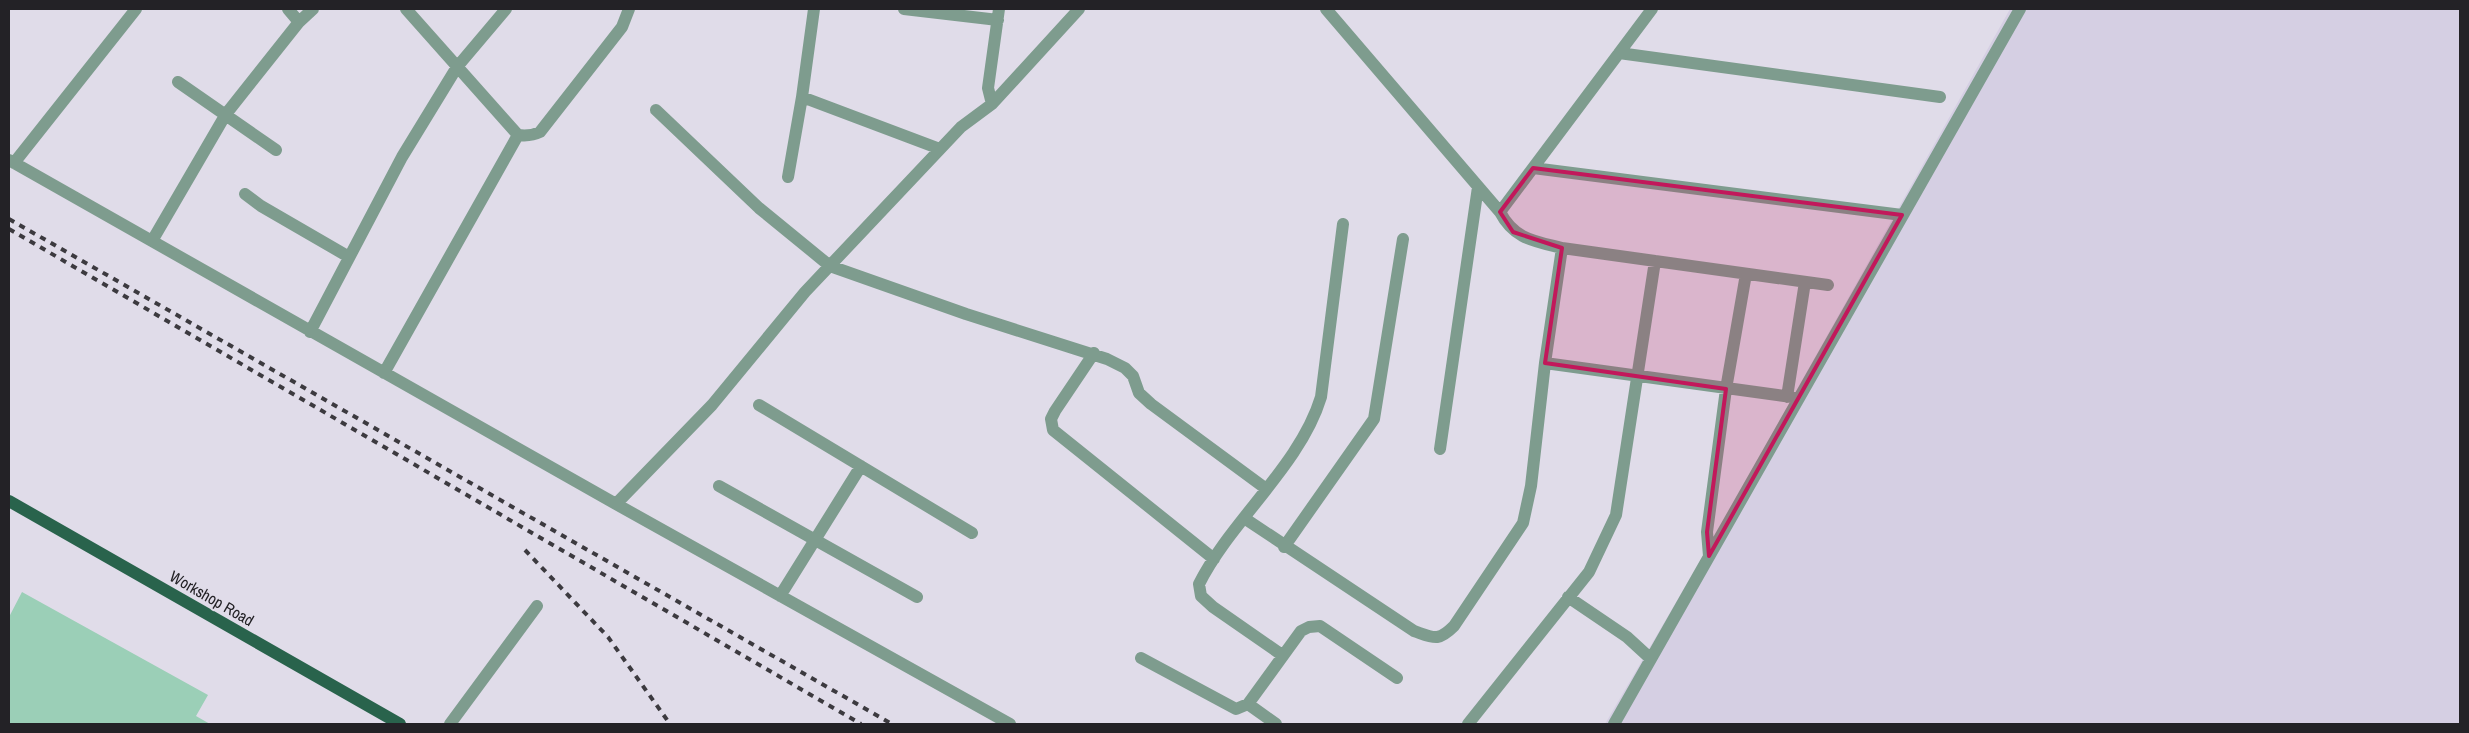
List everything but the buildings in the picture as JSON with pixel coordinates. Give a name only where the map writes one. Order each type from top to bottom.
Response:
[{"type":"main road","name":"Workshop Road","points":[[9,501],[400,724]]},
{"type":"street","points":[[136,9],[11,161],[310,332],[1010,724]]},
{"type":"street","points":[[288,9],[299,22]]},
{"type":"street","points":[[152,241],[226,114],[299,22],[313,9]]},
{"type":"street","points":[[406,9],[518,135],[532,136],[540,132],[622,27],[629,9]]},
{"type":"street","points":[[310,332],[386,184],[457,67],[506,9]]},
{"type":"street","points":[[788,177],[802,97],[814,9]]},
{"type":"street","points":[[910,9],[998,14],[988,88],[992,104]]},
{"type":"street","points":[[616,504],[712,405],[805,292],[940,149],[961,128],[992,104],[1079,9]]},
{"type":"street","points":[[1326,9],[1500,212],[1513,232],[1529,239],[1562,248],[1828,285]]},
{"type":"street","points":[[1500,212],[1652,9]]},
{"type":"street","points":[[1614,724],[1709,556],[1793,398],[1902,215],[2020,9]]},
{"type":"street","points":[[1619,53],[1940,97]]},
{"type":"street","points":[[178,82],[276,150]]},
{"type":"street","points":[[802,97],[940,149]]},
{"type":"street","points":[[656,110],[759,208],[830,266],[966,314],[1094,353],[1125,368],[1133,376],[1139,393],[1151,404],[1265,488]]},
{"type":"street","points":[[384,373],[518,135]]},
{"type":"street","points":[[1533,168],[1902,215]]},
{"type":"street","points":[[1440,449],[1478,187]]},
{"type":"street","points":[[245,194],[261,206],[349,257]]},
{"type":"street","points":[[1282,655],[1213,607],[1201,596],[1199,584],[1214,559],[1265,488],[1304,438],[1314,420],[1321,397],[1343,224]]},
{"type":"street","points":[[1284,547],[1374,418],[1403,238]]},
{"type":"street","points":[[1244,518],[1284,547],[1414,631],[1434,638],[1444,636],[1454,626],[1523,523],[1531,486],[1545,363],[1562,248]]},
{"type":"street","points":[[1468,724],[1588,572],[1616,515],[1655,261]]},
{"type":"street","points":[[1709,556],[1707,532],[1726,389],[1746,274]]},
{"type":"street","points":[[1793,398],[1804,282]]},
{"type":"street","points":[[1094,353],[1055,411],[1051,425],[1053,430],[1214,559]]},
{"type":"street","points":[[1545,363],[1793,398]]},
{"type":"street","points":[[759,405],[972,533]]},
{"type":"street","points":[[780,596],[814,539],[862,466]]},
{"type":"street","points":[[719,486],[917,597]]},
{"type":"street","points":[[1568,597],[1627,637],[1651,659]]},
{"type":"street","points":[[450,724],[537,606]]},
{"type":"street","points":[[1141,658],[1227,706],[1236,709],[1248,704],[1301,631],[1309,627],[1320,626],[1397,678]]},
{"type":"street","points":[[1248,704],[1276,724]]},
{"type":"highlighted area","points":[[1533,168],[1902,215],[1709,556],[1707,532],[1726,389],[1545,363],[1562,248],[1513,232],[1500,212]]},
{"type":"shaded area","points":[[2010,9],[2460,9],[2460,724],[1605,724],[1721,525]]},
{"type":"green space","points":[[22,592],[208,695],[196,716],[210,724],[9,724],[9,617]]},
{"type":"railway","points":[[9,219],[892,724]]},
{"type":"railway","points":[[9,229],[861,724]]},
{"type":"railway","points":[[525,550],[608,637],[670,724]]}]
